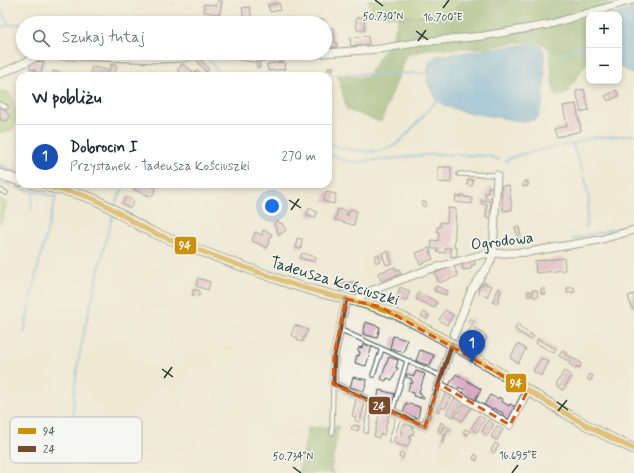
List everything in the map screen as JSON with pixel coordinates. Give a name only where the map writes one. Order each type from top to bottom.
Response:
[{"type":"street","points":[[332,52],[380,49],[421,42],[483,36],[547,25],[633,0]]},
{"type":"street","points":[[0,74],[30,60]]},
{"type":"street","points":[[0,174],[16,180]]},
{"type":"street","points":[[454,335],[472,289],[490,263],[493,254],[497,175]]},
{"type":"street","name":"Tadeusza Kościuszki","points":[[50,188],[80,195],[99,202],[150,231],[288,283],[390,311],[452,344],[601,433],[634,449]]},
{"type":"street","name":"Ogrodowa","points":[[358,301],[365,293],[458,260],[484,254],[529,252],[599,240],[634,230]]},
{"type":"street","points":[[346,299],[334,356],[333,384],[425,427],[452,344]]},
{"type":"street","points":[[438,384],[510,425],[528,390]]},
{"type":"lane","points":[[0,104],[6,107]]},
{"type":"lane","points":[[459,174],[497,175]]},
{"type":"lane","points":[[0,190],[6,193]]},
{"type":"lane","points":[[339,329],[441,376]]},
{"type":"lane","points":[[373,375],[382,349]]},
{"type":"lane","points":[[391,441],[407,361]]},
{"type":"lane","points":[[332,433],[333,384]]},
{"type":"lane","points":[[366,431],[372,401]]},
{"type":"highlighted area","points":[[346,299],[381,307],[528,390],[510,425],[439,384],[425,427],[333,384],[334,356]]},
{"type":"green space","points":[[368,0],[463,0],[449,16],[434,20],[432,15],[399,17],[374,14]]},
{"type":"green space","points":[[463,0],[618,0],[601,7],[601,12],[586,12],[586,64],[566,94],[556,97],[552,82],[550,49],[540,43],[517,42],[488,48],[429,49],[407,55],[381,122],[347,110],[338,76],[366,78],[392,38],[399,17],[432,15],[434,20],[449,16]]},
{"type":"green space","points":[[0,91],[6,91],[9,93],[15,106],[16,122],[12,130],[8,132],[0,132]]},
{"type":"green space","points":[[0,199],[7,203],[0,225]]},
{"type":"green space","points":[[339,426],[331,471],[335,473],[297,473],[301,464],[308,428]]},
{"type":"water","points":[[634,8],[634,75],[622,68],[622,12]]},
{"type":"water","points":[[532,44],[541,46],[544,52],[545,74],[543,101],[538,117],[534,120],[522,121],[463,112],[441,104],[437,100],[427,82],[430,61],[437,56]]},
{"type":"building","points":[[218,0],[222,0],[220,14],[204,12],[204,4],[217,5]]},
{"type":"building","points":[[279,3],[281,10],[270,12],[268,5]]},
{"type":"building","points":[[250,7],[252,16],[243,16],[242,8]]},
{"type":"building","points":[[364,17],[365,30],[357,30],[356,18]]},
{"type":"building","points":[[332,28],[334,28],[335,43],[337,43],[337,47],[332,47]]},
{"type":"building","points":[[368,36],[369,44],[351,46],[350,38]]},
{"type":"building","points":[[201,60],[209,69],[206,72],[197,61]]},
{"type":"building","points":[[259,60],[260,68],[257,68],[256,61]]},
{"type":"building","points":[[31,61],[44,62],[41,72],[35,72],[35,70],[30,69]]},
{"type":"building","points":[[284,62],[285,69],[268,71],[267,64]]},
{"type":"building","points":[[111,64],[117,66],[115,72],[109,72]]},
{"type":"building","points":[[182,64],[194,72],[179,72],[177,70]]},
{"type":"building","points":[[92,67],[108,70],[107,72],[91,72]]},
{"type":"building","points":[[328,67],[333,67],[333,70],[328,70]]},
{"type":"building","points":[[584,89],[589,110],[581,112],[576,91]]},
{"type":"building","points":[[616,90],[619,96],[608,101],[605,96]]},
{"type":"building","points":[[576,104],[581,131],[557,137],[554,129],[567,126],[563,106]]},
{"type":"building","points":[[2,106],[10,117],[7,121],[0,120],[0,107]]},
{"type":"building","points":[[438,167],[451,167],[451,183],[438,182]]},
{"type":"building","points":[[468,179],[473,180],[472,186],[467,185]]},
{"type":"building","points":[[528,181],[528,186],[523,187],[523,182]]},
{"type":"building","points":[[509,185],[512,210],[503,211],[501,186]]},
{"type":"building","points":[[488,187],[495,187],[495,196],[492,196],[492,198],[485,198],[485,193],[488,193]]},
{"type":"building","points":[[135,188],[156,188],[152,197],[134,190]]},
{"type":"building","points":[[326,192],[336,194],[334,204],[323,201]]},
{"type":"building","points":[[461,195],[472,198],[472,204],[455,202],[456,196],[461,197]]},
{"type":"building","points":[[126,197],[134,201],[130,208],[122,204]]},
{"type":"building","points":[[482,200],[491,201],[490,218],[486,218],[487,204],[481,204]]},
{"type":"building","points":[[422,202],[426,202],[426,206],[422,206]]},
{"type":"building","points":[[309,208],[317,212],[315,218],[307,216]]},
{"type":"building","points":[[448,208],[456,209],[454,248],[457,247],[457,256],[451,257],[451,248],[445,248],[445,253],[437,252],[438,249],[431,249],[432,240],[438,241],[439,232],[437,232],[437,227],[440,227],[440,222],[447,223]]},
{"type":"building","points":[[338,209],[347,211],[346,215],[348,216],[350,209],[357,211],[354,225],[335,220]]},
{"type":"building","points":[[278,221],[280,224],[282,223],[286,230],[279,235],[274,223]]},
{"type":"building","points":[[519,226],[521,238],[518,239],[515,227]]},
{"type":"building","points":[[263,230],[272,234],[267,248],[252,241],[255,232],[262,235]]},
{"type":"building","points":[[297,238],[302,239],[301,249],[296,248]]},
{"type":"building","points":[[429,248],[433,259],[420,264],[416,253]]},
{"type":"building","points":[[388,251],[392,263],[386,265],[382,253]]},
{"type":"building","points":[[302,253],[316,257],[315,262],[300,258]]},
{"type":"building","points":[[375,255],[379,255],[379,262],[375,262]]},
{"type":"building","points":[[564,258],[565,270],[536,273],[535,261]]},
{"type":"building","points":[[474,259],[475,265],[471,265],[471,269],[463,270],[462,263]]},
{"type":"building","points":[[454,266],[458,276],[439,283],[435,273]]},
{"type":"building","points":[[395,267],[396,270],[399,269],[401,274],[381,281],[378,273]]},
{"type":"building","points":[[198,278],[210,282],[208,290],[196,286]]},
{"type":"building","points":[[354,282],[354,290],[340,291],[339,283]]},
{"type":"building","points":[[483,283],[492,286],[487,297],[478,292],[480,285],[482,286]]},
{"type":"building","points":[[436,286],[448,291],[446,295],[434,291]]},
{"type":"building","points":[[400,287],[410,291],[406,301],[397,298]]},
{"type":"building","points":[[574,287],[575,292],[567,293],[567,288]]},
{"type":"building","points":[[499,288],[501,291],[497,304],[492,302]]},
{"type":"building","points":[[194,289],[200,291],[199,296],[192,295]]},
{"type":"building","points":[[541,289],[545,289],[546,294],[541,294]]},
{"type":"building","points":[[532,290],[537,290],[538,297],[533,297]]},
{"type":"building","points":[[530,291],[531,296],[528,297],[527,292]]},
{"type":"building","points":[[419,292],[437,302],[434,308],[416,299]]},
{"type":"building","points":[[634,294],[634,309],[632,309],[628,296]]},
{"type":"building","points":[[445,310],[453,315],[447,325],[439,320]]},
{"type":"building","points":[[424,312],[429,315],[427,320],[421,316]]},
{"type":"building","points":[[470,318],[474,321],[472,325],[468,322]]},
{"type":"building","points":[[366,322],[380,327],[377,338],[363,334]]},
{"type":"building","points":[[518,323],[520,325],[519,327],[534,336],[531,340],[517,331],[515,328]]},
{"type":"building","points":[[295,325],[308,330],[302,342],[297,340],[298,338],[291,335]]},
{"type":"building","points":[[472,326],[487,338],[482,347],[465,336]]},
{"type":"building","points":[[393,336],[407,340],[404,352],[390,348]]},
{"type":"building","points":[[538,339],[556,349],[554,353],[536,343]]},
{"type":"building","points":[[363,344],[372,346],[366,366],[355,363],[357,355],[359,356],[360,352],[358,351],[359,347],[362,348]]},
{"type":"building","points":[[518,344],[526,349],[518,363],[510,358]]},
{"type":"building","points":[[420,350],[434,355],[430,366],[416,361]]},
{"type":"building","points":[[562,350],[566,352],[565,354],[580,362],[581,365],[579,368],[577,366],[576,369],[569,364],[570,362],[559,356]]},
{"type":"building","points":[[389,357],[398,360],[396,368],[398,368],[392,380],[387,378],[386,381],[381,379]]},
{"type":"building","points":[[541,358],[549,362],[541,376],[533,371]]},
{"type":"building","points":[[416,371],[425,374],[419,392],[424,399],[413,396],[414,393],[408,391],[410,383],[412,384],[413,382],[411,381],[412,379],[406,377],[407,374],[414,376]]},
{"type":"building","points":[[564,371],[572,376],[563,390],[556,385]]},
{"type":"building","points":[[456,374],[481,389],[475,400],[463,393],[465,390],[459,387],[457,390],[449,385]]},
{"type":"building","points":[[590,374],[593,376],[590,381],[587,379]]},
{"type":"building","points":[[353,377],[367,380],[364,391],[350,387]]},
{"type":"building","points":[[379,390],[395,394],[392,404],[377,401]]},
{"type":"building","points":[[446,393],[452,396],[445,409],[442,407],[439,412],[436,411]]},
{"type":"building","points":[[490,395],[498,399],[499,397],[502,399],[501,401],[509,406],[510,404],[515,407],[515,410],[509,420],[501,416],[503,413],[500,411],[493,408],[492,410],[484,405]]},
{"type":"building","points":[[455,398],[461,402],[453,417],[446,413]]},
{"type":"building","points":[[356,399],[365,401],[360,422],[355,420],[356,417],[352,416]]},
{"type":"building","points":[[465,402],[472,407],[462,421],[455,417]]},
{"type":"building","points":[[406,403],[420,407],[418,418],[403,414]]},
{"type":"building","points":[[380,412],[389,414],[384,435],[380,434],[379,438],[374,436]]},
{"type":"building","points":[[479,415],[485,419],[477,432],[471,428]]},
{"type":"building","points":[[488,420],[494,424],[487,436],[482,431]]},
{"type":"building","points":[[441,422],[444,424],[441,432],[438,430]]},
{"type":"building","points":[[404,424],[413,427],[412,429],[414,430],[413,435],[411,434],[409,439],[411,439],[407,447],[395,444],[398,435],[401,436],[402,432],[400,432]]},
{"type":"building","points":[[353,425],[359,426],[358,431],[351,429]]},
{"type":"building","points":[[446,426],[452,429],[451,431],[448,429],[445,435],[442,433]]},
{"type":"building","points":[[497,426],[503,429],[497,440],[491,437]]},
{"type":"building","points":[[465,429],[470,431],[468,435],[463,432]]},
{"type":"building","points":[[444,434],[446,435],[443,443],[441,442]]},
{"type":"building","points":[[495,443],[499,445],[494,453],[491,450]]},
{"type":"building","points":[[400,453],[404,454],[403,458],[399,457]]},
{"type":"building","points":[[475,454],[478,456],[476,461],[473,459]]},
{"type":"waterway","points":[[0,9],[9,25]]},
{"type":"waterway","points":[[0,28],[16,24]]},
{"type":"waterway","points":[[563,53],[586,45]]},
{"type":"waterway","points":[[210,60],[218,72]]},
{"type":"waterway","points":[[332,75],[427,73]]},
{"type":"waterway","points":[[332,145],[360,151],[377,151],[392,147],[408,133],[437,100]]},
{"type":"waterway","points":[[505,161],[518,155],[573,144],[590,138],[634,135]]},
{"type":"waterway","points":[[572,144],[583,172]]},
{"type":"waterway","points":[[332,155],[343,160],[357,162],[437,154],[489,156],[499,160]]},
{"type":"waterway","points":[[0,165],[16,171]]},
{"type":"waterway","points":[[585,178],[589,200],[586,227]]},
{"type":"waterway","points":[[0,181],[11,185]]},
{"type":"waterway","points":[[19,188],[56,197],[36,274],[24,333]]},
{"type":"waterway","points":[[116,202],[123,188]]},
{"type":"waterway","points":[[31,210],[33,191]]},
{"type":"waterway","points":[[73,417],[75,383],[81,348],[102,255],[113,215]]},
{"type":"waterway","points":[[573,239],[634,224]]},
{"type":"transit line","name":"94","points":[[52,188],[92,199],[152,232],[202,252],[301,287],[377,307],[406,319],[435,334],[604,435],[634,449]]},
{"type":"transit line","name":"24","points":[[346,299],[334,356],[333,384],[425,427],[452,344]]},
{"type":"place","name":"Dobrocin I","points":[[472,363]]}]
